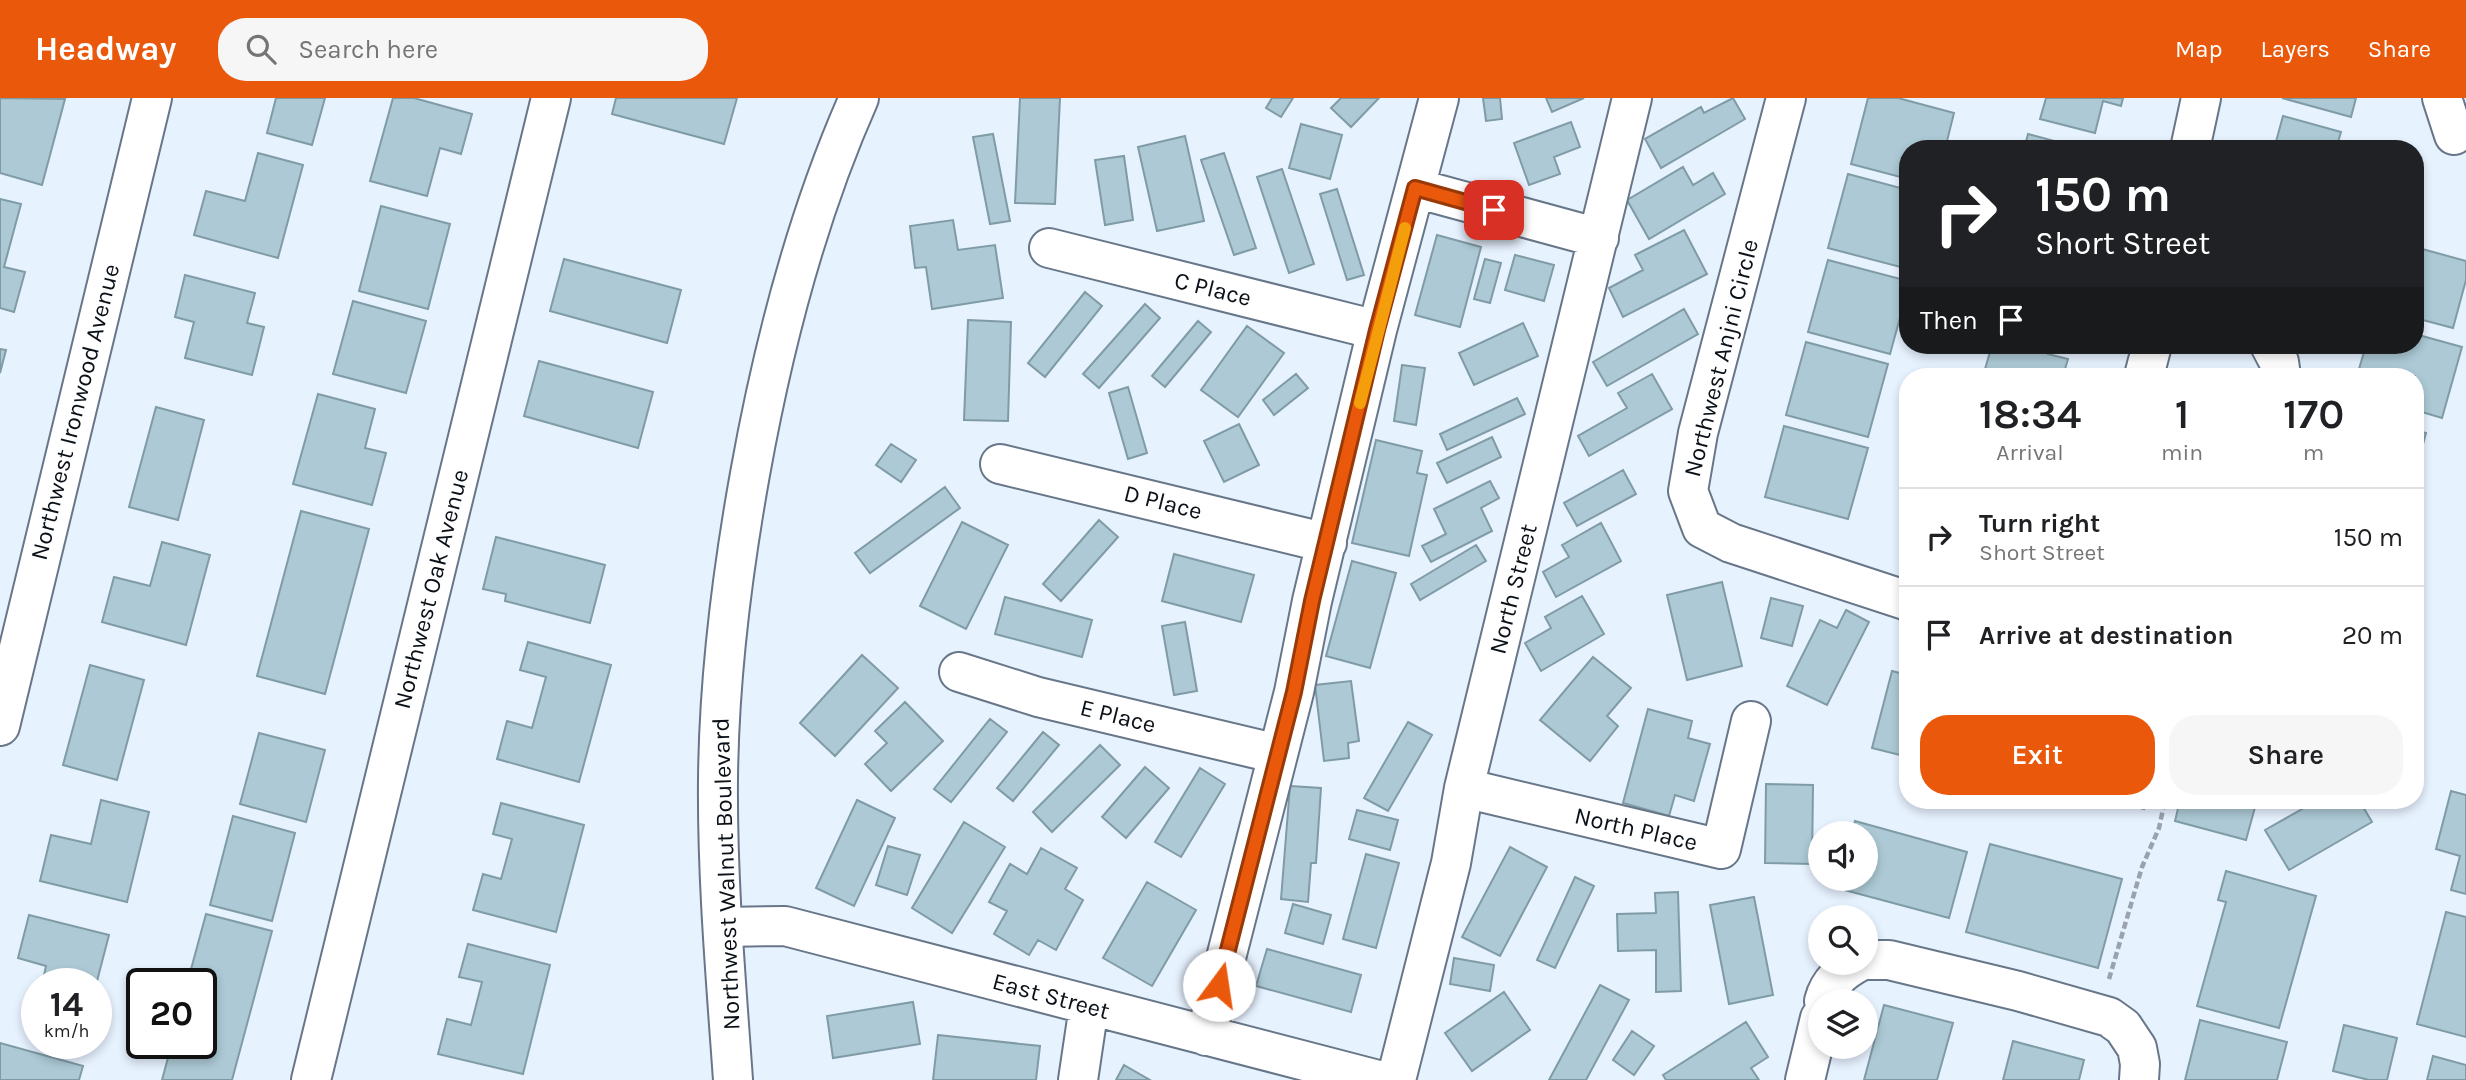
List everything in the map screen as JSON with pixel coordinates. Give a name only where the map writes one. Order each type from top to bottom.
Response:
[{"type":"street","name":"Northwest Ironwood Avenue","points":[[0,726],[152,98]]},
{"type":"street","name":"Northwest Oak Avenue","points":[[311,1080],[551,98]]},
{"type":"street","name":"Northwest Walnut Boulevard","points":[[733,1080],[723,927],[718,779],[722,683],[735,558],[762,407],[793,287],[821,197],[859,98]]},
{"type":"street","points":[[1206,1037],[1278,754],[1377,330],[1439,98]]},
{"type":"street","name":"North Street","points":[[1396,1080],[1451,863],[1464,788],[1632,98]]},
{"type":"street","name":"Northwest Anjni Circle","points":[[1786,98],[1698,433],[1688,491],[1702,528],[1731,543],[1899,598]]},
{"type":"street","points":[[2192,140],[2201,98]]},
{"type":"street","points":[[2442,98],[2454,135]]},
{"type":"street","points":[[1415,188],[1599,238]]},
{"type":"street","name":"C Place","points":[[1049,248],[1377,330]]},
{"type":"street","name":"D Place","points":[[999,464],[1327,543]]},
{"type":"street","name":"E Place","points":[[959,672],[1038,697],[1278,754]]},
{"type":"street","name":"North Place","points":[[1464,788],[1721,849],[1751,721]]},
{"type":"street","name":"East Street","points":[[723,927],[785,926],[1378,1080]]},
{"type":"street","points":[[1878,960],[1889,960],[2018,991],[2109,1017],[2123,1027],[2137,1048],[2139,1080]]},
{"type":"street","points":[[1077,1080],[1089,1006]]},
{"type":"street","points":[[1805,1080],[1810,1059]]},
{"type":"path","points":[[2098,1014],[2141,867],[2159,828],[2163,809]]},
{"type":"building","points":[[0,98],[65,99],[42,185],[0,173]]},
{"type":"building","points":[[276,98],[325,98],[312,145],[267,133]]},
{"type":"building","points":[[393,98],[414,98],[472,114],[461,154],[440,148],[427,196],[370,181]]},
{"type":"building","points":[[616,98],[737,98],[724,144],[612,114]]},
{"type":"building","points":[[1020,98],[1060,98],[1055,204],[1015,203]]},
{"type":"building","points":[[1272,98],[1293,98],[1281,117],[1266,108]]},
{"type":"building","points":[[1341,98],[1379,98],[1351,127],[1331,108]]},
{"type":"building","points":[[1483,98],[1500,98],[1502,119],[1486,121]]},
{"type":"building","points":[[1546,98],[1584,98],[1552,112]]},
{"type":"building","points":[[1733,98],[1745,119],[1661,168],[1645,139],[1701,107],[1704,113]]},
{"type":"building","points":[[1868,98],[1898,98],[1954,113],[1947,140],[1899,140],[1899,177],[1851,164]]},
{"type":"building","points":[[2046,98],[2123,98],[2121,106],[2103,101],[2095,133],[2040,119]]},
{"type":"building","points":[[2282,98],[2356,98],[2351,117]]},
{"type":"building","points":[[2283,116],[2341,132],[2339,140],[2276,140]]},
{"type":"building","points":[[1571,122],[1580,147],[1554,157],[1560,174],[1529,185],[1514,143]]},
{"type":"building","points":[[1301,124],[1342,135],[1330,179],[1289,168]]},
{"type":"building","points":[[993,134],[1010,221],[990,224],[973,137]]},
{"type":"building","points":[[2028,134],[2050,140],[2026,140]]},
{"type":"building","points":[[1185,136],[1204,221],[1157,231],[1138,147]]},
{"type":"building","points":[[258,153],[303,165],[278,258],[194,235],[206,191],[245,201]]},
{"type":"building","points":[[1224,153],[1256,248],[1234,255],[1201,160]]},
{"type":"building","points":[[1124,156],[1133,220],[1105,225],[1095,160]]},
{"type":"building","points":[[1683,167],[1693,185],[1713,173],[1725,194],[1649,239],[1627,200]]},
{"type":"building","points":[[1282,169],[1314,264],[1289,273],[1257,177]]},
{"type":"building","points":[[1848,174],[1899,188],[1899,267],[1828,248]]},
{"type":"building","points":[[1337,189],[1364,275],[1347,280],[1320,194]]},
{"type":"building","points":[[0,199],[21,204],[4,267],[25,272],[14,312],[0,308]]},
{"type":"building","points":[[381,206],[450,224],[428,309],[359,291]]},
{"type":"building","points":[[953,220],[958,250],[995,245],[1003,298],[932,309],[926,267],[915,268],[910,226]]},
{"type":"building","points":[[1684,230],[1707,274],[1623,317],[1609,288],[1643,270],[1635,255]]},
{"type":"building","points":[[1437,235],[1481,247],[1460,327],[1415,315]]},
{"type":"building","points":[[2424,249],[2466,261],[2466,280],[2453,328],[2424,320]]},
{"type":"building","points":[[1515,255],[1554,265],[1544,301],[1505,290]]},
{"type":"building","points":[[564,259],[681,290],[667,343],[550,311]]},
{"type":"building","points":[[1485,259],[1501,263],[1490,303],[1474,299]]},
{"type":"building","points":[[1828,260],[1899,279],[1899,322],[1890,354],[1808,332]]},
{"type":"building","points":[[185,275],[255,293],[247,323],[264,327],[252,375],[185,358],[194,322],[175,317]]},
{"type":"building","points":[[1085,292],[1102,306],[1045,377],[1028,363]]},
{"type":"building","points":[[353,301],[426,321],[406,393],[333,374]]},
{"type":"building","points":[[1145,304],[1160,318],[1099,388],[1083,374]]},
{"type":"building","points":[[1684,309],[1698,334],[1607,386],[1593,362]]},
{"type":"building","points":[[968,320],[1011,322],[1008,421],[964,420]]},
{"type":"building","points":[[1198,321],[1211,332],[1165,387],[1152,376]]},
{"type":"building","points":[[1523,323],[1538,356],[1474,385],[1459,353]]},
{"type":"building","points":[[1247,326],[1284,353],[1238,417],[1201,390]]},
{"type":"building","points":[[2424,336],[2462,347],[2442,418],[2424,413],[2424,368],[2359,368],[2363,354],[2424,354]]},
{"type":"building","points":[[1806,342],[1888,364],[1868,437],[1786,415]]},
{"type":"building","points":[[0,349],[6,350],[0,373]]},
{"type":"building","points":[[1989,354],[2048,354],[2068,359],[2065,368],[1985,368]]},
{"type":"building","points":[[539,361],[653,392],[638,448],[524,416]]},
{"type":"building","points":[[1402,365],[1425,368],[1416,425],[1394,421]]},
{"type":"building","points":[[1296,374],[1308,388],[1274,415],[1263,400]]},
{"type":"building","points":[[1652,374],[1672,409],[1589,456],[1578,436],[1627,408],[1618,393]]},
{"type":"building","points":[[1128,387],[1147,453],[1128,459],[1109,393]]},
{"type":"building","points":[[318,394],[375,409],[365,448],[386,453],[372,505],[293,484]]},
{"type":"building","points":[[1517,398],[1525,414],[1447,450],[1440,434]]},
{"type":"building","points":[[156,407],[204,420],[178,520],[129,507]]},
{"type":"building","points":[[1239,424],[1259,465],[1224,482],[1204,441]]},
{"type":"building","points":[[1784,426],[1868,448],[1848,519],[1765,497]]},
{"type":"building","points":[[1492,437],[1501,457],[1447,483],[1437,463]]},
{"type":"building","points":[[1376,440],[1422,451],[1417,473],[1427,475],[1409,556],[1352,543]]},
{"type":"building","points":[[891,444],[916,460],[901,482],[876,465]]},
{"type":"building","points":[[1623,470],[1636,494],[1577,526],[1564,503]]},
{"type":"building","points":[[1490,481],[1499,498],[1481,508],[1492,531],[1431,562],[1422,546],[1446,534],[1434,509]]},
{"type":"building","points":[[945,487],[960,508],[870,573],[855,553]]},
{"type":"building","points":[[301,511],[369,529],[325,694],[257,676]]},
{"type":"building","points":[[1099,520],[1118,537],[1061,601],[1043,584]]},
{"type":"building","points":[[962,522],[1008,545],[966,629],[920,606]]},
{"type":"building","points":[[1601,523],[1621,561],[1556,597],[1543,572],[1569,557],[1562,545]]},
{"type":"building","points":[[496,537],[605,565],[590,623],[505,601],[506,594],[483,589]]},
{"type":"building","points":[[162,542],[210,555],[186,645],[102,622],[114,577],[150,586]]},
{"type":"building","points":[[1476,545],[1486,561],[1420,600],[1411,584]]},
{"type":"building","points":[[1174,554],[1254,575],[1241,622],[1162,601]]},
{"type":"building","points":[[1352,561],[1396,573],[1370,668],[1326,656]]},
{"type":"building","points":[[1722,582],[1742,666],[1687,680],[1667,595]]},
{"type":"building","points":[[1582,596],[1604,634],[1541,671],[1525,643],[1551,628],[1545,617]]},
{"type":"building","points":[[1005,597],[1092,620],[1082,657],[995,634]]},
{"type":"building","points":[[1771,598],[1803,606],[1792,646],[1761,638]]},
{"type":"building","points":[[1846,610],[1869,622],[1827,705],[1787,686],[1820,620],[1837,628]]},
{"type":"building","points":[[1185,622],[1197,691],[1174,695],[1162,626]]},
{"type":"building","points":[[528,642],[611,665],[579,782],[497,759],[507,721],[532,728],[546,677],[520,670]]},
{"type":"building","points":[[862,655],[898,688],[835,756],[800,723]]},
{"type":"building","points":[[1593,657],[1631,688],[1607,716],[1618,726],[1590,761],[1540,720]]},
{"type":"building","points":[[90,665],[144,680],[117,780],[63,765]]},
{"type":"building","points":[[1892,671],[1899,673],[1899,755],[1872,748]]},
{"type":"building","points":[[1351,681],[1359,741],[1348,743],[1349,758],[1324,761],[1315,685]]},
{"type":"building","points":[[905,702],[943,741],[891,791],[865,764],[887,743],[875,731]]},
{"type":"building","points":[[1648,709],[1692,721],[1688,738],[1710,744],[1694,801],[1675,795],[1669,816],[1623,803]]},
{"type":"building","points":[[990,719],[1007,732],[951,802],[934,789]]},
{"type":"building","points":[[1408,722],[1432,735],[1388,811],[1364,798]]},
{"type":"building","points":[[1043,732],[1059,745],[1013,801],[997,788]]},
{"type":"building","points":[[259,733],[325,750],[306,822],[240,804]]},
{"type":"building","points":[[1100,745],[1120,765],[1052,832],[1033,812]]},
{"type":"building","points":[[1145,767],[1169,788],[1126,838],[1102,817]]},
{"type":"building","points":[[1200,768],[1225,784],[1181,857],[1155,842]]},
{"type":"building","points":[[1766,784],[1813,785],[1813,821],[1808,821],[1808,864],[1765,863]]},
{"type":"building","points":[[1290,786],[1321,788],[1316,863],[1311,863],[1308,902],[1281,899]]},
{"type":"building","points":[[2451,791],[2466,795],[2466,894],[2451,890],[2460,856],[2436,849]]},
{"type":"building","points":[[101,800],[149,812],[127,902],[40,881],[51,835],[91,844]]},
{"type":"building","points":[[857,800],[895,818],[854,906],[816,888]]},
{"type":"building","points":[[501,803],[584,825],[556,932],[473,910],[483,874],[501,879],[512,839],[493,834]]},
{"type":"building","points":[[2178,809],[2255,809],[2246,840],[2175,821]]},
{"type":"building","points":[[2302,809],[2364,809],[2372,822],[2289,870],[2265,830]]},
{"type":"building","points":[[1357,810],[1398,820],[1390,850],[1349,839]]},
{"type":"building","points":[[233,816],[295,833],[272,921],[210,905]]},
{"type":"building","points":[[964,822],[1005,847],[952,933],[912,908]]},
{"type":"building","points":[[1878,827],[1967,852],[1949,918],[1848,891],[1878,891]]},
{"type":"building","points":[[1990,844],[2122,879],[2098,968],[1966,932]]},
{"type":"building","points":[[888,846],[920,855],[907,895],[876,885]]},
{"type":"building","points":[[1510,847],[1547,867],[1500,956],[1462,937]]},
{"type":"building","points":[[1041,848],[1077,868],[1065,889],[1083,900],[1056,950],[1038,940],[1029,955],[994,934],[1007,911],[989,902],[1010,864],[1027,874]]},
{"type":"building","points":[[1366,854],[1399,863],[1376,948],[1343,939]]},
{"type":"building","points":[[2226,871],[2316,896],[2279,1028],[2197,1006],[2226,902],[2218,900]]},
{"type":"building","points":[[1575,877],[1594,886],[1555,968],[1537,960]]},
{"type":"building","points":[[1147,882],[1196,910],[1152,986],[1103,958]]},
{"type":"building","points":[[1678,892],[1681,991],[1656,992],[1656,950],[1618,951],[1617,914],[1656,913],[1655,893]]},
{"type":"building","points":[[1754,897],[1773,995],[1729,1004],[1710,905]]},
{"type":"building","points":[[1293,904],[1331,915],[1323,944],[1285,933]]},
{"type":"building","points":[[2446,912],[2466,917],[2466,1037],[2417,1024]]},
{"type":"building","points":[[206,914],[272,931],[232,1080],[162,1080],[168,1059],[217,1059],[217,968],[191,968]]},
{"type":"building","points":[[29,915],[109,935],[100,968],[46,968],[18,958]]},
{"type":"building","points":[[468,944],[550,965],[523,1074],[438,1054],[447,1019],[471,1025],[482,982],[459,977]]},
{"type":"building","points":[[1267,949],[1361,975],[1351,1012],[1256,986]]},
{"type":"building","points":[[1454,958],[1494,965],[1490,991],[1450,984]]},
{"type":"building","points":[[1600,985],[1629,1000],[1586,1080],[1549,1080]]},
{"type":"building","points":[[1504,992],[1530,1030],[1472,1071],[1445,1033]]},
{"type":"building","points":[[913,1002],[920,1044],[833,1058],[827,1016]]},
{"type":"building","points":[[1884,1005],[1953,1023],[1937,1080],[1864,1080],[1870,1059],[1878,1059],[1878,1028]]},
{"type":"building","points":[[2200,1020],[2287,1042],[2277,1080],[2185,1080]]},
{"type":"building","points":[[1746,1022],[1768,1057],[1751,1068],[1759,1080],[1666,1080],[1663,1075]]},
{"type":"building","points":[[2344,1025],[2397,1038],[2387,1080],[2369,1080],[2333,1071]]},
{"type":"building","points":[[1632,1031],[1654,1046],[1634,1075],[1613,1060]]},
{"type":"building","points":[[938,1035],[1040,1046],[1036,1080],[933,1080]]},
{"type":"building","points":[[2013,1041],[2084,1060],[2079,1080],[2003,1080]]},
{"type":"building","points":[[0,1043],[21,1049],[21,1059],[58,1059],[83,1066],[79,1080],[0,1080]]},
{"type":"building","points":[[2433,1056],[2466,1065],[2466,1080],[2427,1080]]},
{"type":"building","points":[[1124,1065],[1150,1080],[1116,1080]]},
{"type":"slow traffic","points":[[1360,403],[1405,228]]},
{"type":"route","points":[[1219,985],[1294,692],[1312,601],[1377,330],[1415,188],[1494,210]]}]
